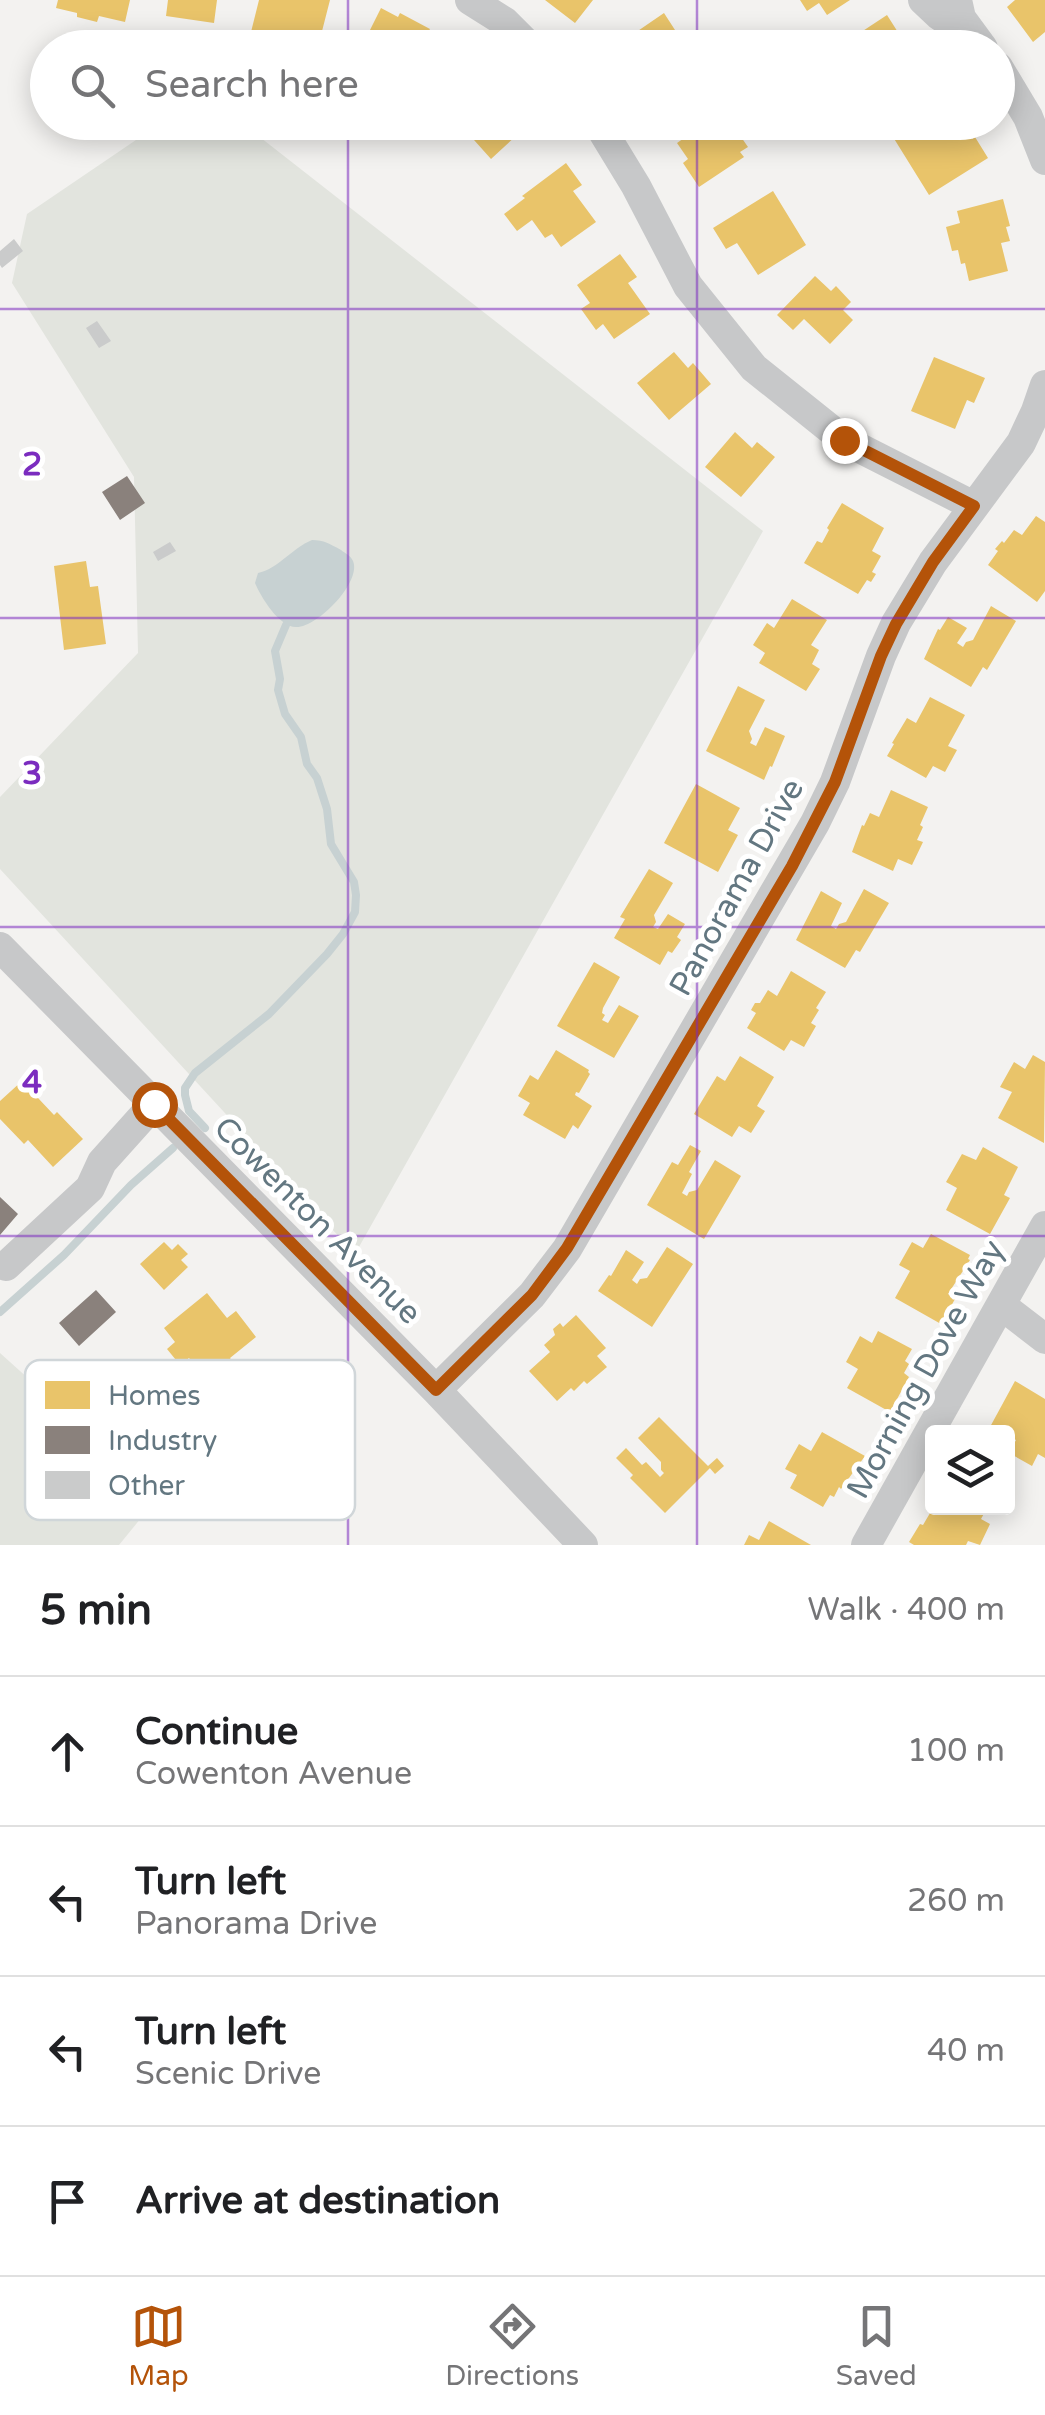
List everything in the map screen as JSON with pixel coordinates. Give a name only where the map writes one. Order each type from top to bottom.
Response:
[{"type":"street","points":[[470,0],[512,30]]},
{"type":"street","points":[[924,0],[940,16],[959,9]]},
{"type":"street","points":[[1015,95],[1045,160]]},
{"type":"street","points":[[609,140],[688,286],[754,368],[844,440],[974,506]]},
{"type":"street","name":"Panorama Drive","points":[[436,1390],[532,1295],[567,1248],[792,866],[835,782],[896,624],[933,562],[1021,443],[1045,385]]},
{"type":"street","name":"Cowenton Avenue","points":[[0,947],[583,1545]]},
{"type":"street","points":[[6,1266],[90,1188],[102,1162],[154,1104]]},
{"type":"street","name":"Morning Dove Way","points":[[866,1545],[1045,1226]]},
{"type":"street","points":[[1001,1305],[1045,1339]]},
{"type":"shaded area","points":[[136,140],[264,140],[763,531],[355,1254],[0,869],[0,797],[138,653],[134,477],[12,283],[27,214]]},
{"type":"shaded area","points":[[312,540],[348,555],[354,570],[344,591],[326,612],[305,625],[290,626],[271,610],[255,583],[258,573]]},
{"type":"shaded area","points":[[0,1353],[25,1375],[25,1520],[139,1520],[119,1545],[0,1545]]},
{"type":"building: Homes","points":[[58,0],[130,0],[125,22],[99,16],[97,22],[56,8]]},
{"type":"building: Homes","points":[[168,0],[217,0],[214,23],[166,16]]},
{"type":"building: Homes","points":[[259,0],[330,0],[322,30],[252,30]]},
{"type":"building: Homes","points":[[545,0],[593,0],[575,23]]},
{"type":"building: Homes","points":[[800,0],[850,0],[827,15],[819,3],[807,11]]},
{"type":"building: Homes","points":[[1015,0],[1045,0],[1045,32],[1033,42],[1007,7]]},
{"type":"building: Homes","points":[[381,8],[430,29],[429,30],[370,30]]},
{"type":"building: Homes","points":[[664,13],[675,30],[639,30]]},
{"type":"building: Homes","points":[[887,15],[897,30],[864,30]]},
{"type":"building: Homes","points":[[474,140],[512,140],[491,159]]},
{"type":"building: Homes","points":[[743,140],[748,147],[740,152],[744,157],[699,187],[683,163],[688,159],[677,143]]},
{"type":"building: Homes","points":[[895,140],[977,140],[988,158],[929,195]]},
{"type":"building: Homes","points":[[566,163],[582,185],[573,191],[596,222],[561,247],[552,234],[545,238],[532,220],[517,231],[504,214]]},
{"type":"building: Homes","points":[[773,191],[806,245],[758,275],[737,243],[726,249],[713,228]]},
{"type":"building: Homes","points":[[1003,199],[1010,226],[1006,227],[1010,241],[1001,243],[1008,271],[969,281],[958,250],[952,251],[946,227],[960,223],[957,211]]},
{"type":"building: Homes","points":[[620,254],[637,277],[628,283],[650,314],[614,339],[603,324],[596,330],[581,309],[590,303],[577,285]]},
{"type":"building: Homes","points":[[815,276],[831,291],[836,286],[851,302],[843,310],[853,320],[830,344],[804,319],[793,330],[777,315]]},
{"type":"building: Homes","points":[[674,352],[688,368],[693,363],[711,384],[669,420],[637,383]]},
{"type":"building: Homes","points":[[934,357],[985,378],[974,403],[967,400],[955,429],[911,411]]},
{"type":"building: Homes","points":[[735,432],[752,448],[757,442],[775,457],[741,497],[705,467]]},
{"type":"building: Homes","points":[[842,503],[884,528],[872,551],[881,556],[872,572],[876,574],[858,594],[804,563],[817,541],[822,543]]},
{"type":"building: Homes","points":[[1036,516],[1045,522],[1045,591],[1037,602],[988,565],[1002,541],[1014,530],[1022,535]]},
{"type":"building: Homes","points":[[86,561],[90,587],[98,586],[106,644],[64,650],[54,566]]},
{"type":"building: Homes","points":[[792,599],[827,620],[811,645],[819,650],[812,664],[820,669],[806,691],[759,663],[765,653],[753,645],[767,623],[774,628]]},
{"type":"building: Homes","points":[[991,606],[1016,621],[987,670],[983,667],[971,687],[924,659],[948,617],[967,628],[957,643],[963,647],[973,640]]},
{"type":"building: Homes","points":[[738,686],[765,700],[749,731],[750,743],[756,746],[765,727],[785,736],[764,780],[706,751]]},
{"type":"building: Homes","points":[[930,697],[965,715],[948,746],[957,750],[945,772],[933,766],[926,778],[887,756],[907,718],[916,723]]},
{"type":"building: Homes","points":[[696,784],[740,808],[728,830],[738,835],[718,872],[664,843]]},
{"type":"building: Homes","points":[[891,790],[928,807],[917,840],[923,842],[912,865],[898,859],[893,871],[852,852],[862,825],[870,813],[879,817]]},
{"type":"building: Homes","points":[[649,869],[673,883],[654,915],[653,927],[658,929],[668,914],[685,924],[677,937],[681,940],[660,965],[614,938],[625,919],[620,917]]},
{"type":"building: Homes","points":[[864,889],[889,903],[860,952],[856,950],[845,968],[796,940],[821,891],[842,903],[831,926],[836,929],[846,922]]},
{"type":"building: Homes","points":[[594,962],[620,977],[603,1008],[602,1020],[608,1023],[619,1005],[639,1016],[614,1058],[557,1026]]},
{"type":"building: Homes","points":[[791,971],[826,992],[811,1023],[816,1026],[804,1047],[791,1040],[784,1051],[747,1028],[756,1013],[751,1010],[755,1003],[760,1003],[768,990],[777,996]]},
{"type":"building: Homes","points":[[556,1050],[590,1074],[575,1095],[592,1106],[578,1129],[573,1125],[565,1139],[523,1115],[530,1103],[518,1096],[530,1075],[538,1080]]},
{"type":"building: Homes","points":[[1033,1055],[1045,1062],[1044,1143],[998,1118],[1012,1092],[1000,1087],[1014,1062],[1025,1069]]},
{"type":"building: Homes","points":[[740,1056],[774,1077],[757,1106],[765,1111],[751,1133],[739,1126],[732,1137],[694,1114],[717,1076],[725,1081]]},
{"type":"building: Homes","points":[[22,1081],[83,1139],[53,1167],[28,1140],[24,1144],[0,1119],[0,1101]]},
{"type":"building: Homes","points":[[690,1145],[701,1151],[682,1193],[687,1196],[697,1190],[715,1160],[741,1176],[704,1239],[647,1205],[672,1162],[678,1165]]},
{"type":"building: Homes","points":[[983,1147],[1018,1167],[1004,1195],[1010,1198],[990,1234],[946,1210],[957,1188],[946,1182],[962,1154],[976,1160]]},
{"type":"building: Homes","points":[[931,1234],[970,1255],[948,1294],[955,1299],[941,1324],[895,1298],[910,1271],[899,1265],[912,1242],[923,1248]]},
{"type":"building: Homes","points":[[164,1242],[172,1250],[178,1244],[188,1254],[181,1260],[188,1267],[164,1290],[140,1264]]},
{"type":"building: Homes","points":[[667,1247],[693,1264],[652,1327],[598,1291],[626,1250],[644,1262],[632,1280],[637,1284],[647,1278]]},
{"type":"building: Homes","points":[[207,1293],[227,1318],[236,1311],[256,1337],[232,1360],[176,1360],[167,1349],[175,1342],[164,1328]]},
{"type":"building: Homes","points":[[576,1315],[606,1348],[597,1356],[607,1367],[557,1401],[529,1371],[550,1352],[544,1345],[555,1335],[553,1329],[560,1323],[563,1327]]},
{"type":"building: Homes","points":[[878,1331],[912,1349],[905,1361],[909,1364],[904,1373],[909,1377],[890,1412],[847,1388],[858,1369],[846,1362],[860,1336],[872,1343]]},
{"type":"building: Homes","points":[[1015,1381],[1045,1399],[1045,1458],[1038,1454],[1032,1466],[1015,1456],[1015,1425],[991,1425]]},
{"type":"building: Homes","points":[[659,1417],[710,1468],[665,1513],[616,1458],[626,1448],[660,1477],[664,1473],[661,1462],[638,1438]]},
{"type":"building: Homes","points":[[822,1432],[865,1456],[823,1507],[790,1488],[797,1475],[785,1469],[799,1444],[811,1451]]},
{"type":"building: Homes","points":[[717,1458],[724,1466],[715,1474],[708,1466]]},
{"type":"building: Homes","points":[[929,1515],[983,1515],[981,1519],[990,1524],[980,1545],[968,1541],[966,1545],[909,1542]]},
{"type":"building: Homes","points":[[769,1521],[811,1545],[744,1545],[749,1535],[759,1540]]},
{"type":"building: Industry","points":[[127,476],[145,503],[120,520],[102,492]]},
{"type":"building: Industry","points":[[0,1197],[18,1214],[0,1235]]},
{"type":"building: Industry","points":[[96,1290],[116,1312],[79,1346],[59,1323]]},
{"type":"building: Other","points":[[14,239],[23,251],[2,268],[0,251]]},
{"type":"building: Other","points":[[97,321],[111,341],[99,348],[86,328]]},
{"type":"building: Other","points":[[170,542],[176,551],[158,561],[153,552]]},
{"type":"waterway","points":[[205,1128],[189,1111],[185,1095],[195,1073],[269,1014],[327,954],[355,912],[354,882],[331,844],[327,809],[317,778],[307,764],[301,737],[285,714],[278,690],[275,651],[286,625]]},
{"type":"waterway","points":[[0,1312],[173,1148]]},
{"type":"route","points":[[154,1104],[436,1390],[532,1295],[567,1248],[792,866],[835,782],[896,624],[933,562],[974,506],[844,440]]}]
